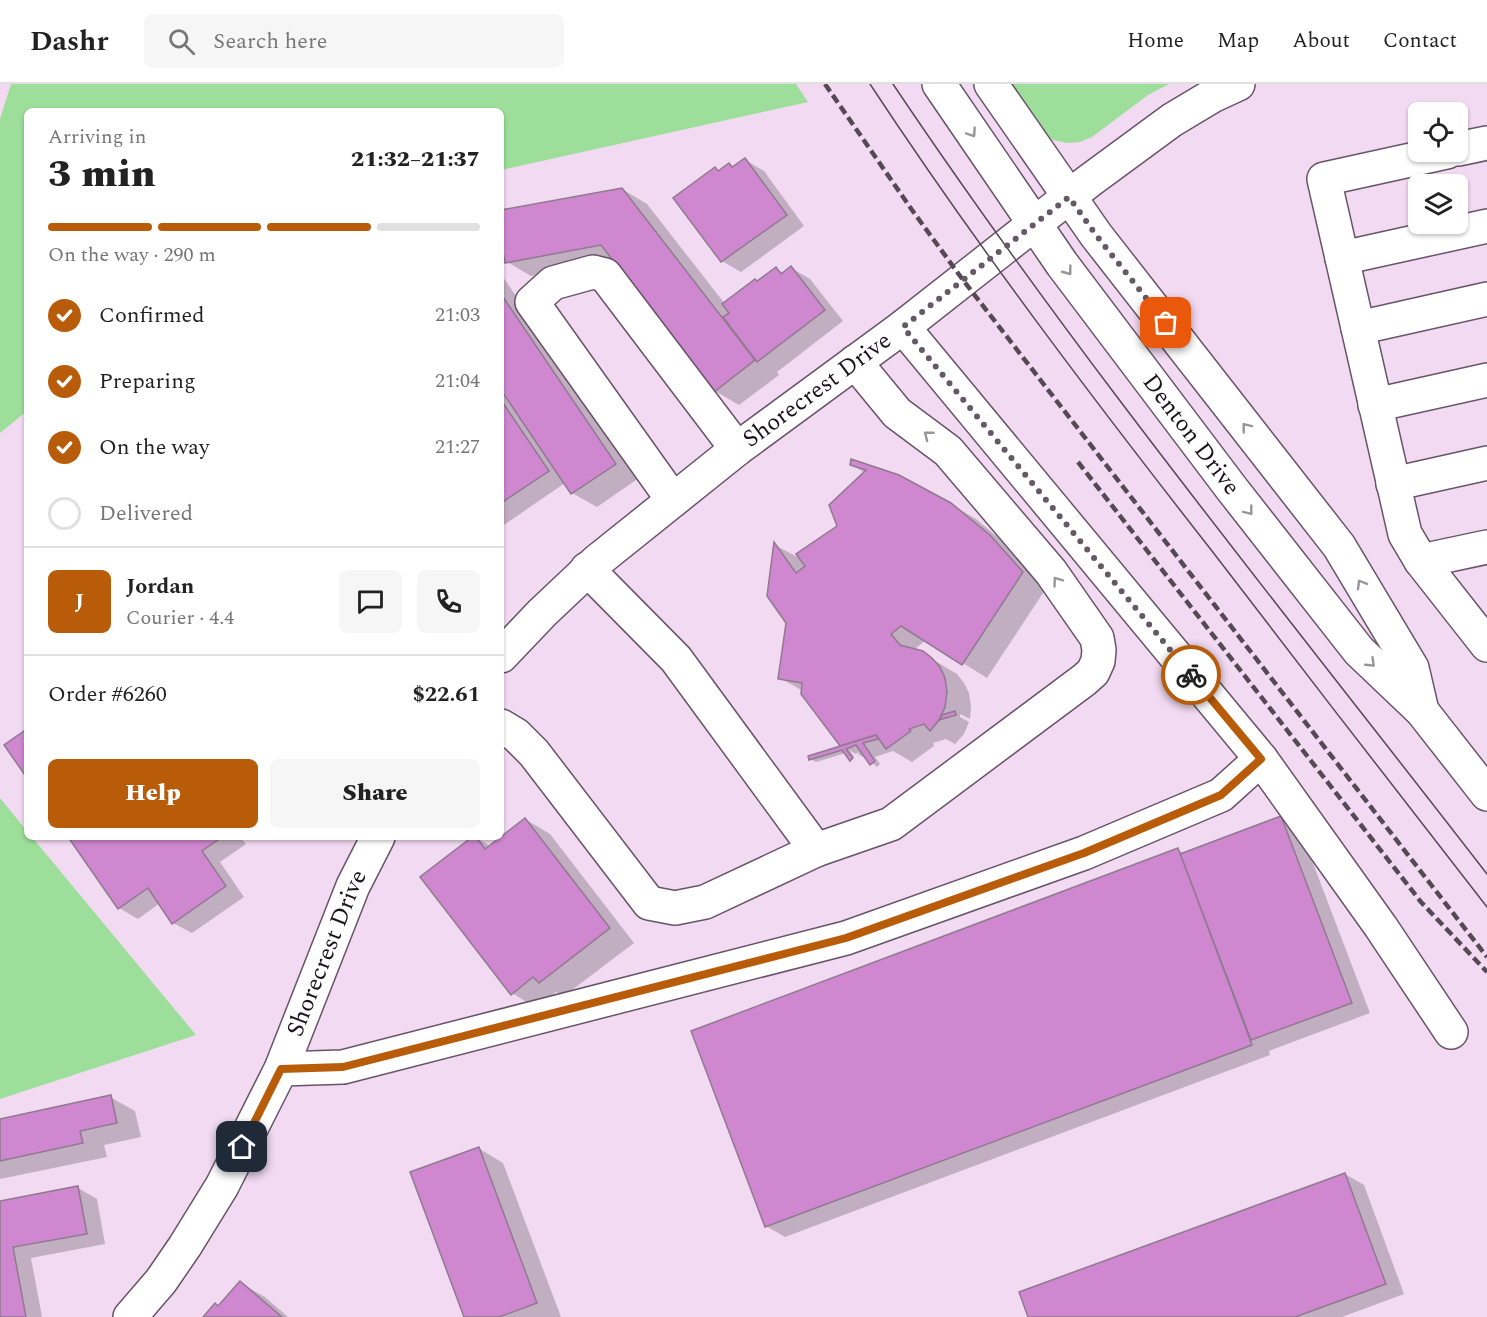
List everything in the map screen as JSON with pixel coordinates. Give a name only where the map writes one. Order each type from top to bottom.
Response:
[{"type":"main road","name":"Denton Drive","points":[[939,84],[1062,264],[1232,489],[1359,651],[1422,711],[1487,794]]},
{"type":"main road","name":"Denton Drive","points":[[991,84],[1096,235],[1339,546],[1412,668],[1422,711]]},
{"type":"main road","name":"Shorecrest Drive","points":[[504,653],[587,569],[737,449],[903,327],[1172,120],[1212,96],[1238,84]]},
{"type":"main road","points":[[1468,147],[1487,142]]},
{"type":"main road","points":[[1408,161],[1324,179],[1405,534],[1421,561],[1487,645]]},
{"type":"main road","points":[[1342,258],[1487,226]]},
{"type":"main road","points":[[673,500],[532,302],[553,282],[593,272],[605,275],[737,449]]},
{"type":"main road","points":[[1358,328],[1487,299]]},
{"type":"main road","points":[[903,327],[1261,759],[1381,927],[1451,1032]]},
{"type":"main road","points":[[504,728],[516,735],[534,753],[650,903],[675,908],[705,902],[816,849],[891,825],[1093,672],[1098,661],[1097,638],[1051,572],[948,451],[897,413],[855,362]]},
{"type":"main road","points":[[1375,405],[1487,380]]},
{"type":"main road","points":[[1393,484],[1487,463]]},
{"type":"main road","points":[[1421,561],[1487,547]]},
{"type":"main road","points":[[587,569],[676,659],[816,849]]},
{"type":"main road","points":[[281,1069],[343,1067],[846,938],[1084,853],[1221,795],[1261,759]]},
{"type":"main road","name":"Shorecrest Drive","points":[[130,1317],[161,1281],[222,1186],[281,1069],[352,886],[376,840]]},
{"type":"green space","points":[[11,84],[796,84],[808,102],[504,169],[504,108],[24,108],[24,413],[0,433],[0,119]]},
{"type":"green space","points":[[1009,84],[1169,84],[1148,95],[1092,137],[1080,142],[1067,143],[1053,140],[1042,133]]},
{"type":"green space","points":[[0,798],[24,827],[24,840],[34,840],[196,1035],[0,1099]]},
{"type":"building","points":[[745,158],[787,215],[721,262],[673,198],[715,167],[718,171],[729,163],[732,167]]},
{"type":"building","points":[[622,188],[755,360],[714,392],[601,245],[505,263],[504,209]]},
{"type":"building","points":[[791,266],[825,310],[757,362],[723,317],[729,313],[722,304],[755,279],[757,281],[776,267],[781,274]]},
{"type":"building","points":[[504,298],[616,464],[571,494],[504,394]]},
{"type":"building","points":[[504,404],[549,471],[504,501]]},
{"type":"building","points":[[851,459],[899,475],[951,503],[990,535],[1023,572],[962,665],[901,626],[891,634],[900,645],[923,651],[932,658],[940,667],[945,678],[947,692],[945,707],[939,720],[930,731],[924,724],[909,729],[911,731],[886,749],[876,735],[840,746],[801,694],[802,683],[778,679],[786,623],[767,596],[774,542],[796,573],[805,566],[796,554],[837,526],[829,505],[866,470],[850,465]]},
{"type":"building","points":[[955,711],[956,715],[939,720],[942,715]]},
{"type":"building","points":[[24,731],[24,774],[4,745]]},
{"type":"building","points":[[876,735],[878,739],[863,743],[875,761],[870,765],[856,745],[846,749],[853,758],[850,761],[842,750],[809,760],[808,756]]},
{"type":"building","points":[[1281,816],[1352,1003],[1251,1040],[1180,854]]},
{"type":"building","points":[[525,818],[610,928],[539,983],[533,977],[511,995],[420,877],[468,840],[478,840],[485,849],[497,840],[504,840],[504,834]]},
{"type":"building","points":[[70,840],[218,840],[202,851],[226,886],[172,924],[148,888],[118,909]]},
{"type":"building","points":[[1178,848],[1252,1045],[765,1227],[691,1031]]},
{"type":"building","points":[[111,1095],[117,1123],[80,1131],[83,1143],[0,1161],[0,1119]]},
{"type":"building","points":[[479,1147],[537,1303],[499,1317],[464,1317],[410,1172]]},
{"type":"building","points":[[1345,1173],[1386,1284],[1295,1317],[1028,1317],[1019,1292]]},
{"type":"building","points":[[78,1186],[87,1234],[13,1247],[26,1317],[0,1317],[0,1201]]},
{"type":"building","points":[[240,1281],[282,1317],[203,1317],[215,1303],[218,1306]]},
{"type":"tram line","points":[[870,84],[951,204],[1079,379],[1487,907]]},
{"type":"tram line","points":[[893,84],[963,186],[1108,385],[1487,874]]},
{"type":"railway","points":[[825,84],[963,280],[1487,957]]},
{"type":"railway","points":[[1078,462],[1421,902],[1487,972]]},
{"type":"way so far","points":[[1166,323],[1069,197],[903,327],[1191,675]]},
{"type":"route","points":[[242,1147],[281,1069],[343,1067],[846,938],[1084,853],[1221,795],[1261,759],[1191,675]]}]
